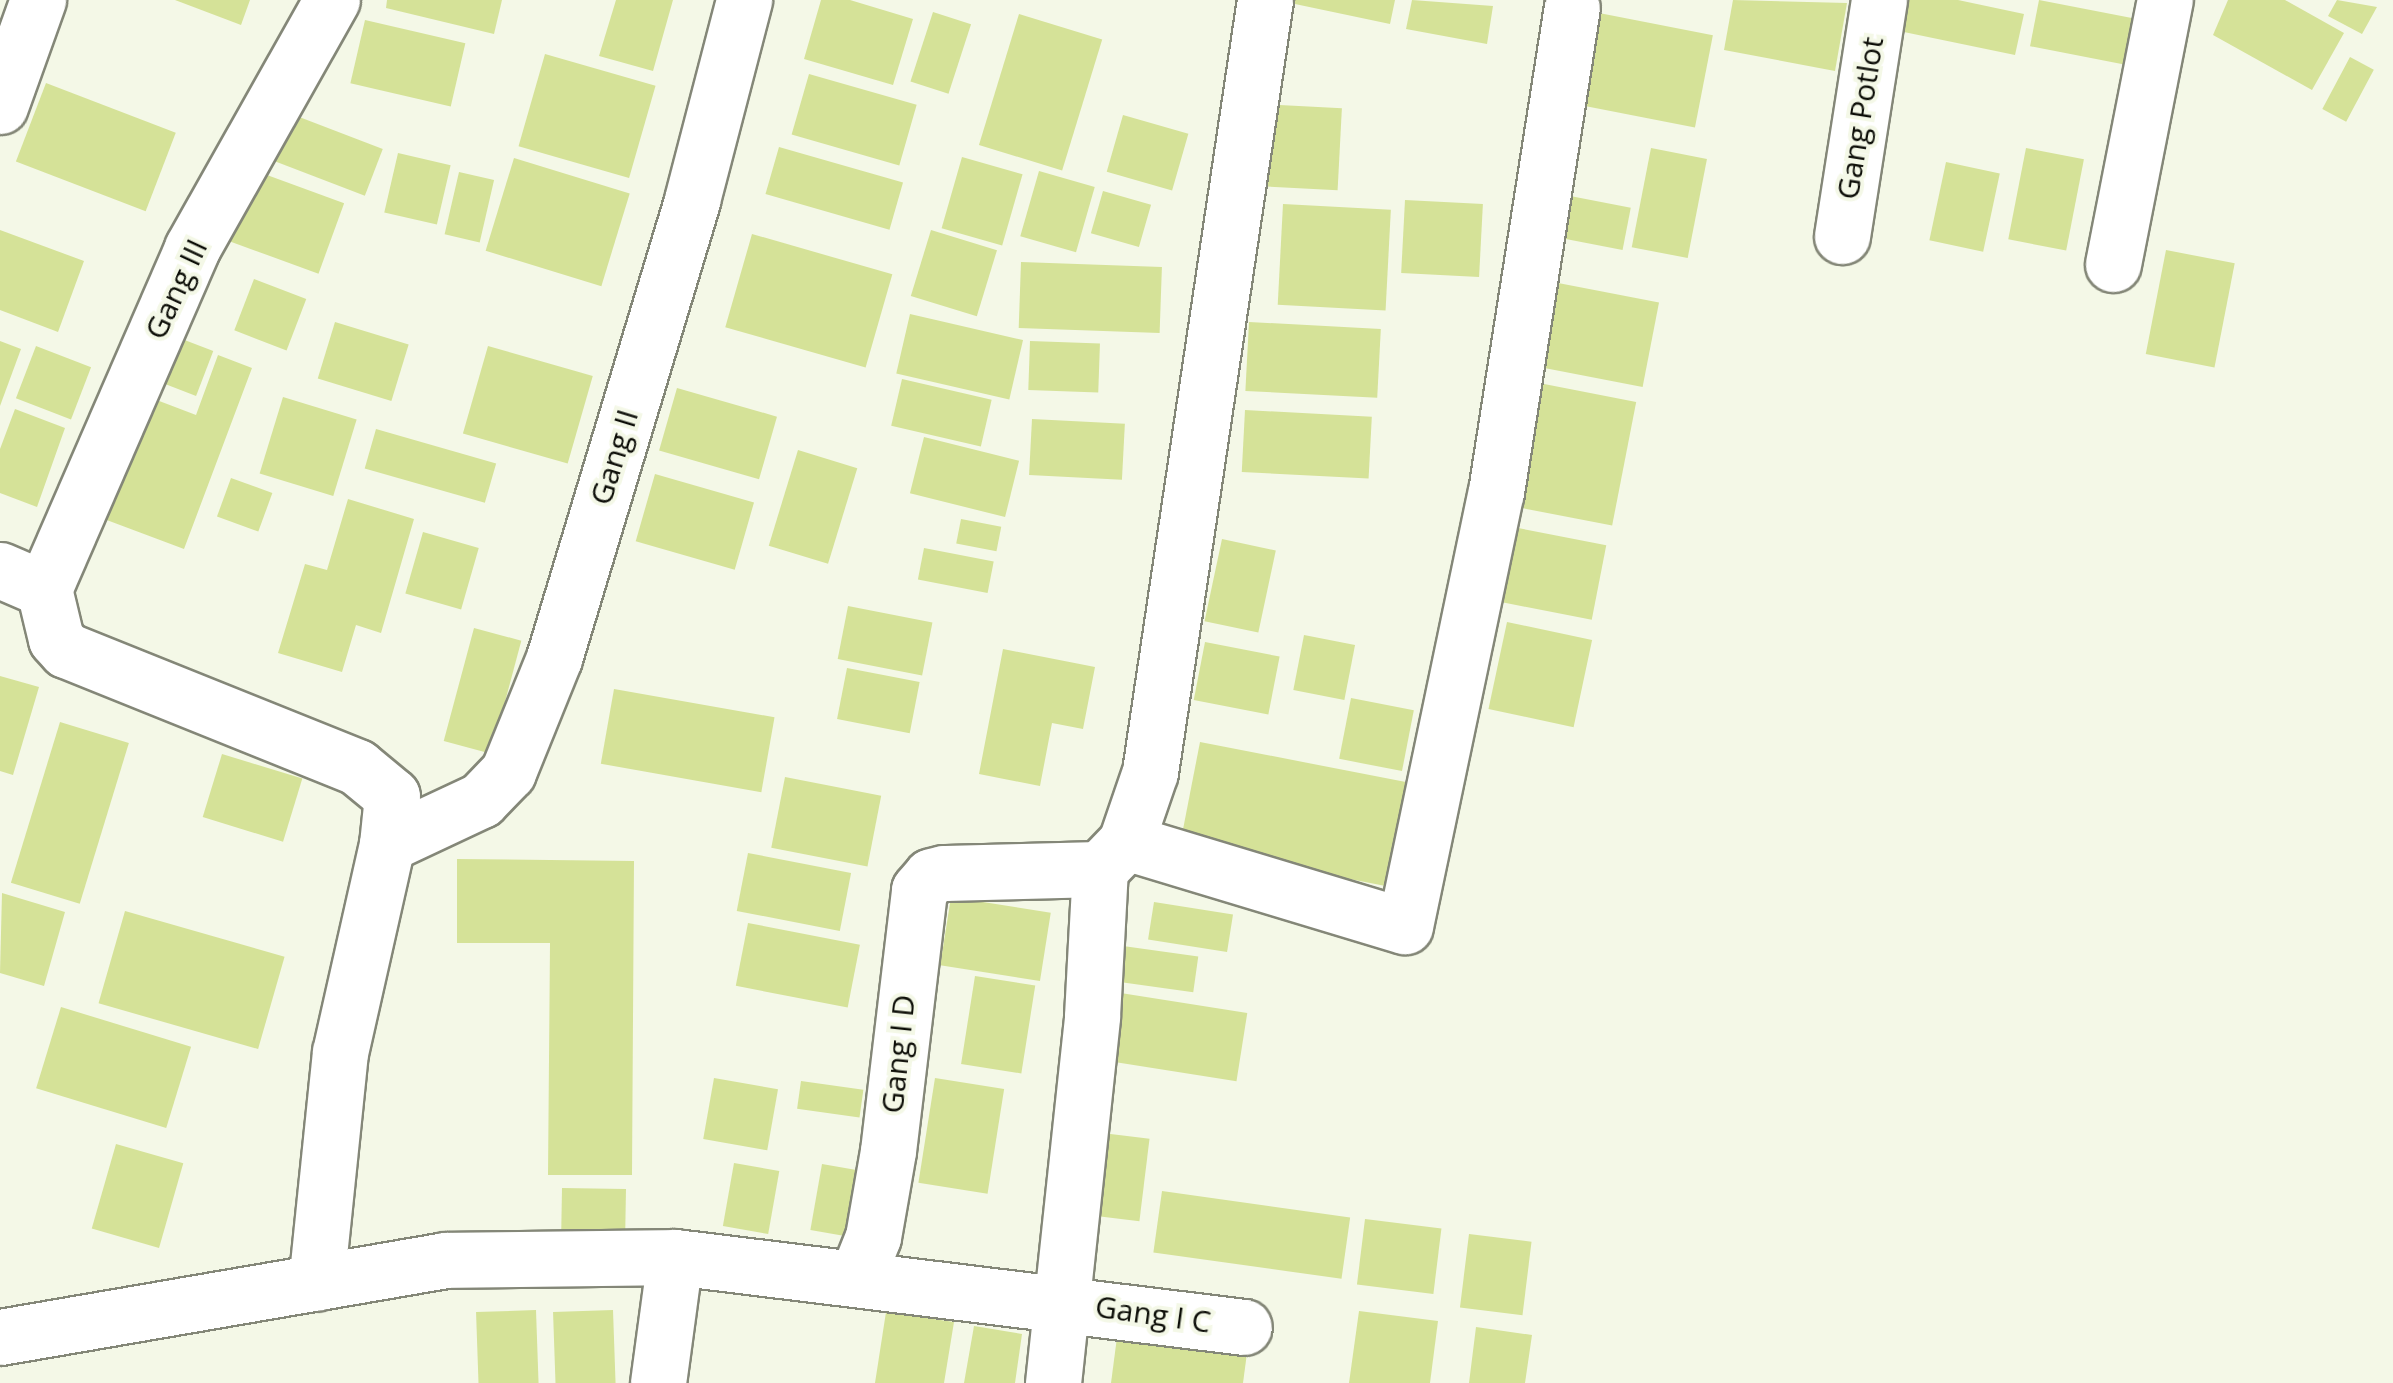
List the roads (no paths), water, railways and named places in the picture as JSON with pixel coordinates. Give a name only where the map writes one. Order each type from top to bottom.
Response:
[{"type":"street","points":[[0,106],[38,0]]},
{"type":"street","name":"Gang III","points":[[22,580],[192,248],[332,0]]},
{"type":"street","name":"Gang II","points":[[387,844],[481,800],[508,772],[559,641],[692,200],[744,0]]},
{"type":"street","points":[[1053,1383],[1113,856],[1150,772],[1265,0]]},
{"type":"street","name":"Gang Potlot","points":[[1842,236],[1879,0]]},
{"type":"street","points":[[2114,264],[2164,0]]},
{"type":"street","name":"Gang I D","points":[[857,1277],[874,1237],[919,890],[931,876],[1113,856],[1404,926],[1496,492],[1572,8]]},
{"type":"street","points":[[22,580],[66,650],[374,778],[392,796],[387,844],[340,1052],[316,1283]]},
{"type":"street","points":[[658,1383],[675,1257]]},
{"type":"street","name":"Gang I C","points":[[0,1337],[445,1260],[675,1257],[1062,1300],[1244,1327]]}]
